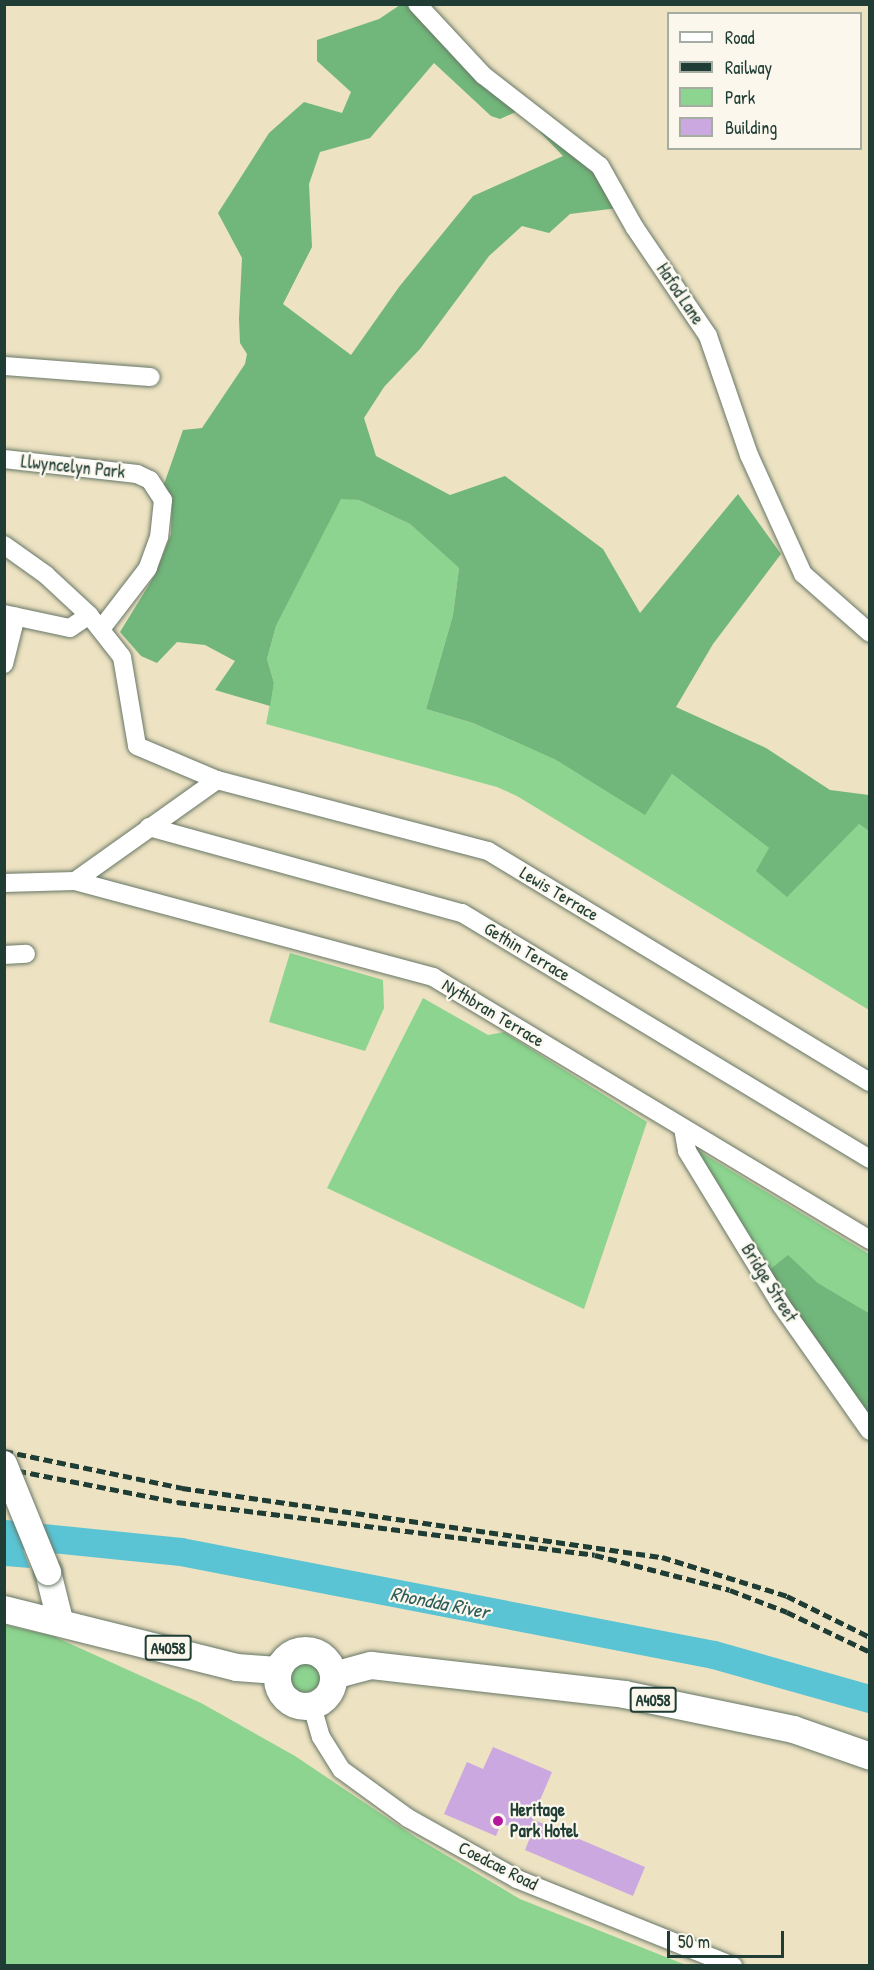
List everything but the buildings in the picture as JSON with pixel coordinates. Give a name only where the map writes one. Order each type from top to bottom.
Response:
[{"type":"main road","points":[[4,1464],[48,1572],[60,1620]]},
{"type":"main road","name":"A4058","points":[[4,1608],[60,1620],[236,1667],[277,1670]]},
{"type":"main road","points":[[311,1650],[328,1661],[333,1675],[328,1694],[312,1706],[295,1705],[286,1700],[276,1682],[277,1670],[291,1653],[311,1650]]},
{"type":"main road","name":"A4058","points":[[333,1675],[371,1665],[624,1694],[793,1730],[870,1756]]},
{"type":"street","name":"Hafod Lane","points":[[417,4],[483,75],[600,166],[636,228],[708,336],[749,455],[803,573],[870,633]]},
{"type":"street","points":[[4,366],[151,377]]},
{"type":"street","name":"Llwyncelyn Park","points":[[4,459],[137,474],[150,480],[163,500],[159,537],[147,568],[101,629]]},
{"type":"street","points":[[4,545],[46,575],[101,629]]},
{"type":"street","points":[[4,664],[10,615],[70,628],[88,615]]},
{"type":"street","name":"Lewis Terrace","points":[[101,629],[122,657],[137,746],[217,780],[488,851],[870,1082]]},
{"type":"street","points":[[75,880],[217,780]]},
{"type":"street","name":"Gethin Terrace","points":[[149,827],[462,913],[870,1158]]},
{"type":"street","name":"Nythbran Terrace","points":[[4,883],[75,880],[433,977],[870,1240]]},
{"type":"street","points":[[4,955],[26,954]]},
{"type":"street","name":"Bridge Street","points":[[683,1128],[687,1151],[781,1305],[870,1431]]},
{"type":"street","name":"Coedcae Road","points":[[312,1706],[321,1737],[342,1770],[408,1818],[517,1879],[721,1964]]},
{"type":"green space","points":[[400,5],[409,5],[520,110],[500,119],[491,116],[434,63],[370,138],[320,152],[309,184],[312,247],[283,304],[351,355],[399,287],[473,196],[563,156],[540,132],[544,128],[597,174],[618,208],[570,214],[549,233],[522,226],[489,256],[420,349],[384,387],[364,418],[376,456],[450,495],[505,476],[603,549],[640,613],[738,494],[781,554],[713,644],[676,707],[766,748],[830,790],[869,795],[869,831],[859,824],[787,897],[756,871],[769,848],[672,774],[645,815],[556,760],[473,723],[426,709],[453,615],[459,568],[410,524],[359,500],[341,499],[276,626],[267,659],[274,683],[270,706],[215,690],[235,661],[205,645],[177,642],[157,663],[141,656],[120,632],[155,575],[171,534],[172,497],[163,487],[183,430],[202,428],[245,364],[247,354],[240,343],[239,319],[242,258],[218,213],[269,133],[304,102],[342,113],[351,92],[317,61],[317,40],[379,19]]},
{"type":"green space","points":[[341,498],[359,500],[410,524],[459,568],[453,615],[426,709],[473,723],[556,760],[645,814],[672,774],[769,848],[859,824],[869,831],[869,1010],[517,796],[497,787],[266,724],[274,683],[267,659],[276,626]]},
{"type":"green space","points":[[290,953],[383,980],[384,1008],[365,1051],[269,1022]]},
{"type":"green space","points":[[423,998],[488,1035],[504,1032],[647,1122],[584,1309],[327,1188]]},
{"type":"green space","points":[[694,1148],[869,1254],[869,1313],[818,1283],[788,1256],[768,1271]]},
{"type":"green space","points":[[788,1255],[818,1283],[869,1313],[869,1417],[768,1271]]},
{"type":"green space","points":[[5,1625],[53,1636],[201,1703],[295,1756],[417,1838],[520,1899],[686,1965],[5,1965]]},
{"type":"green space","points":[[305,1660],[316,1665],[321,1676],[316,1687],[305,1692],[294,1687],[289,1676],[294,1665]]},
{"type":"water","points":[[4,1523],[13,1524],[30,1568],[5,1566]]},
{"type":"waterway","name":"Rhondda River","points":[[4,1534],[181,1552],[714,1655],[870,1699]]},
{"type":"railway","points":[[4,1451],[182,1488],[662,1557],[787,1596],[870,1637]]},
{"type":"railway","points":[[4,1468],[177,1502],[595,1555],[730,1590],[787,1612],[870,1652]]},
{"type":"place","name":"Heritage Park Hotel","points":[[498,1821]]}]
